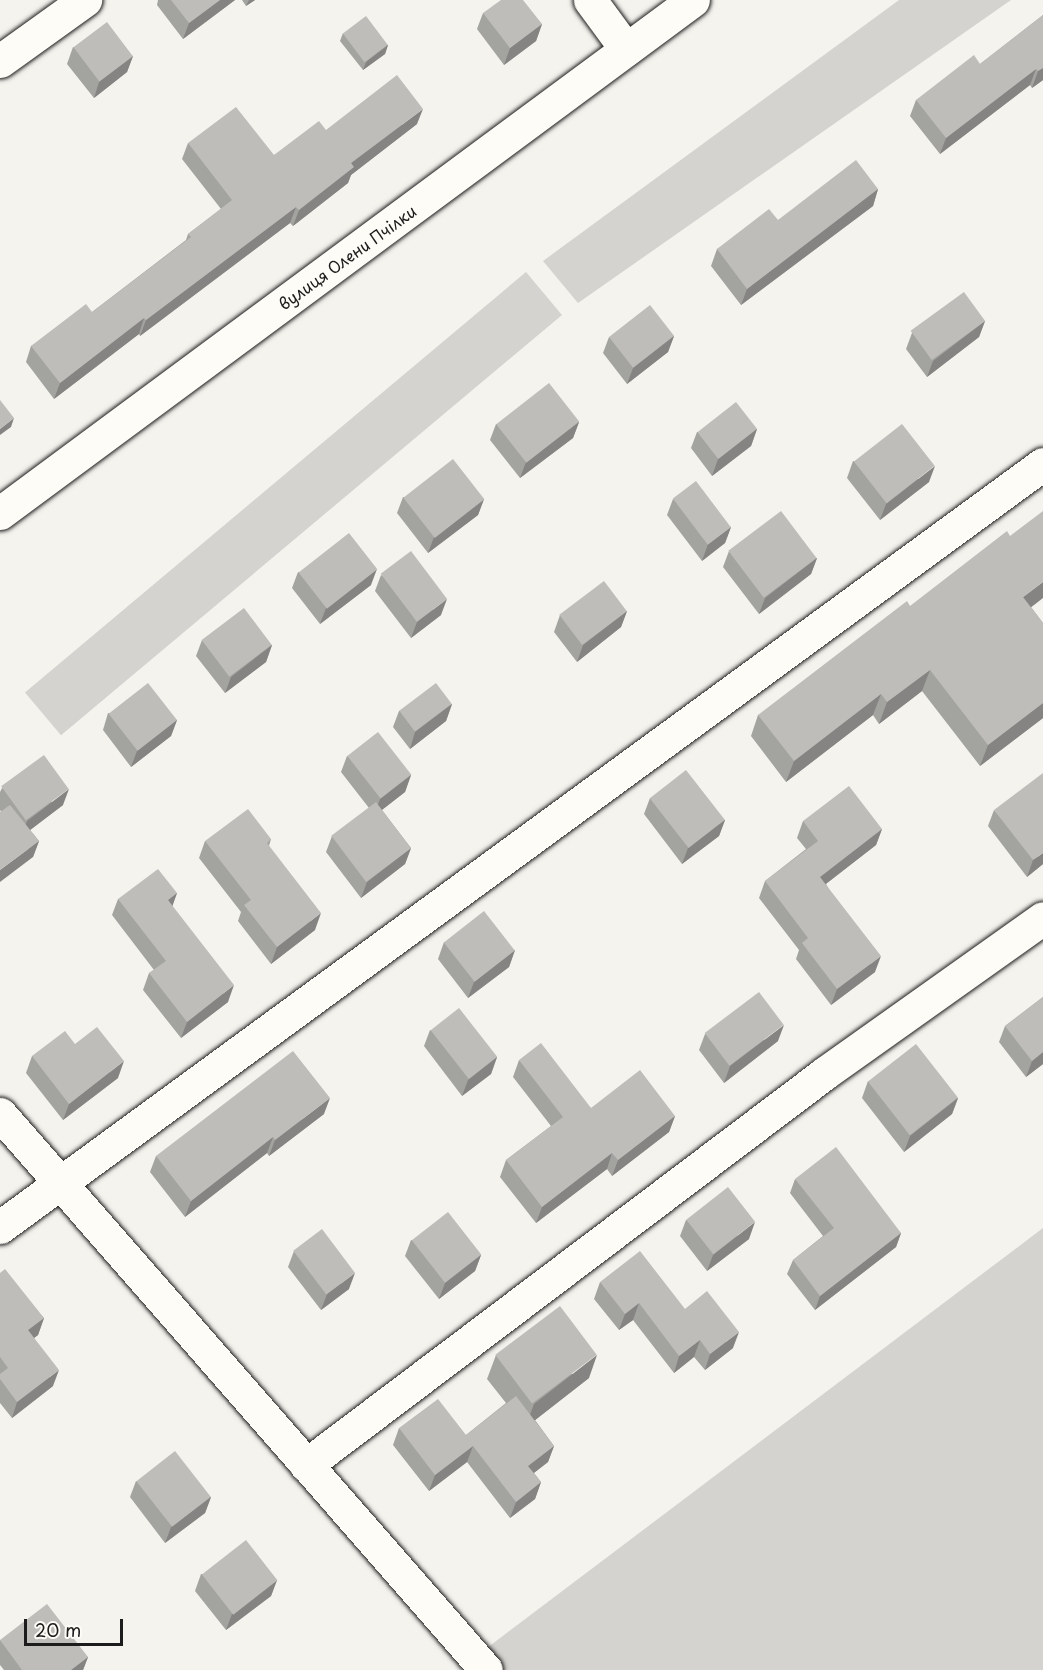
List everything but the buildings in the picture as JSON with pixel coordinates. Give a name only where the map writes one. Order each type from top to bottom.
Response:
[{"type":"street","points":[[0,61],[85,0]]},
{"type":"street","points":[[590,0],[626,49]]},
{"type":"street","name":"вулиця Олени Пчілки","points":[[0,513],[693,0]]},
{"type":"street","points":[[0,1227],[1043,464]]},
{"type":"street","points":[[306,1465],[825,1073],[1043,918]]},
{"type":"street","points":[[0,1114],[486,1670]]},
{"type":"shaded area","points":[[899,0],[1011,0],[578,303],[543,261]]},
{"type":"shaded area","points":[[526,272],[562,315],[61,735],[25,692]]},
{"type":"shaded area","points":[[1043,1228],[1043,1670],[486,1670],[475,1657]]}]
